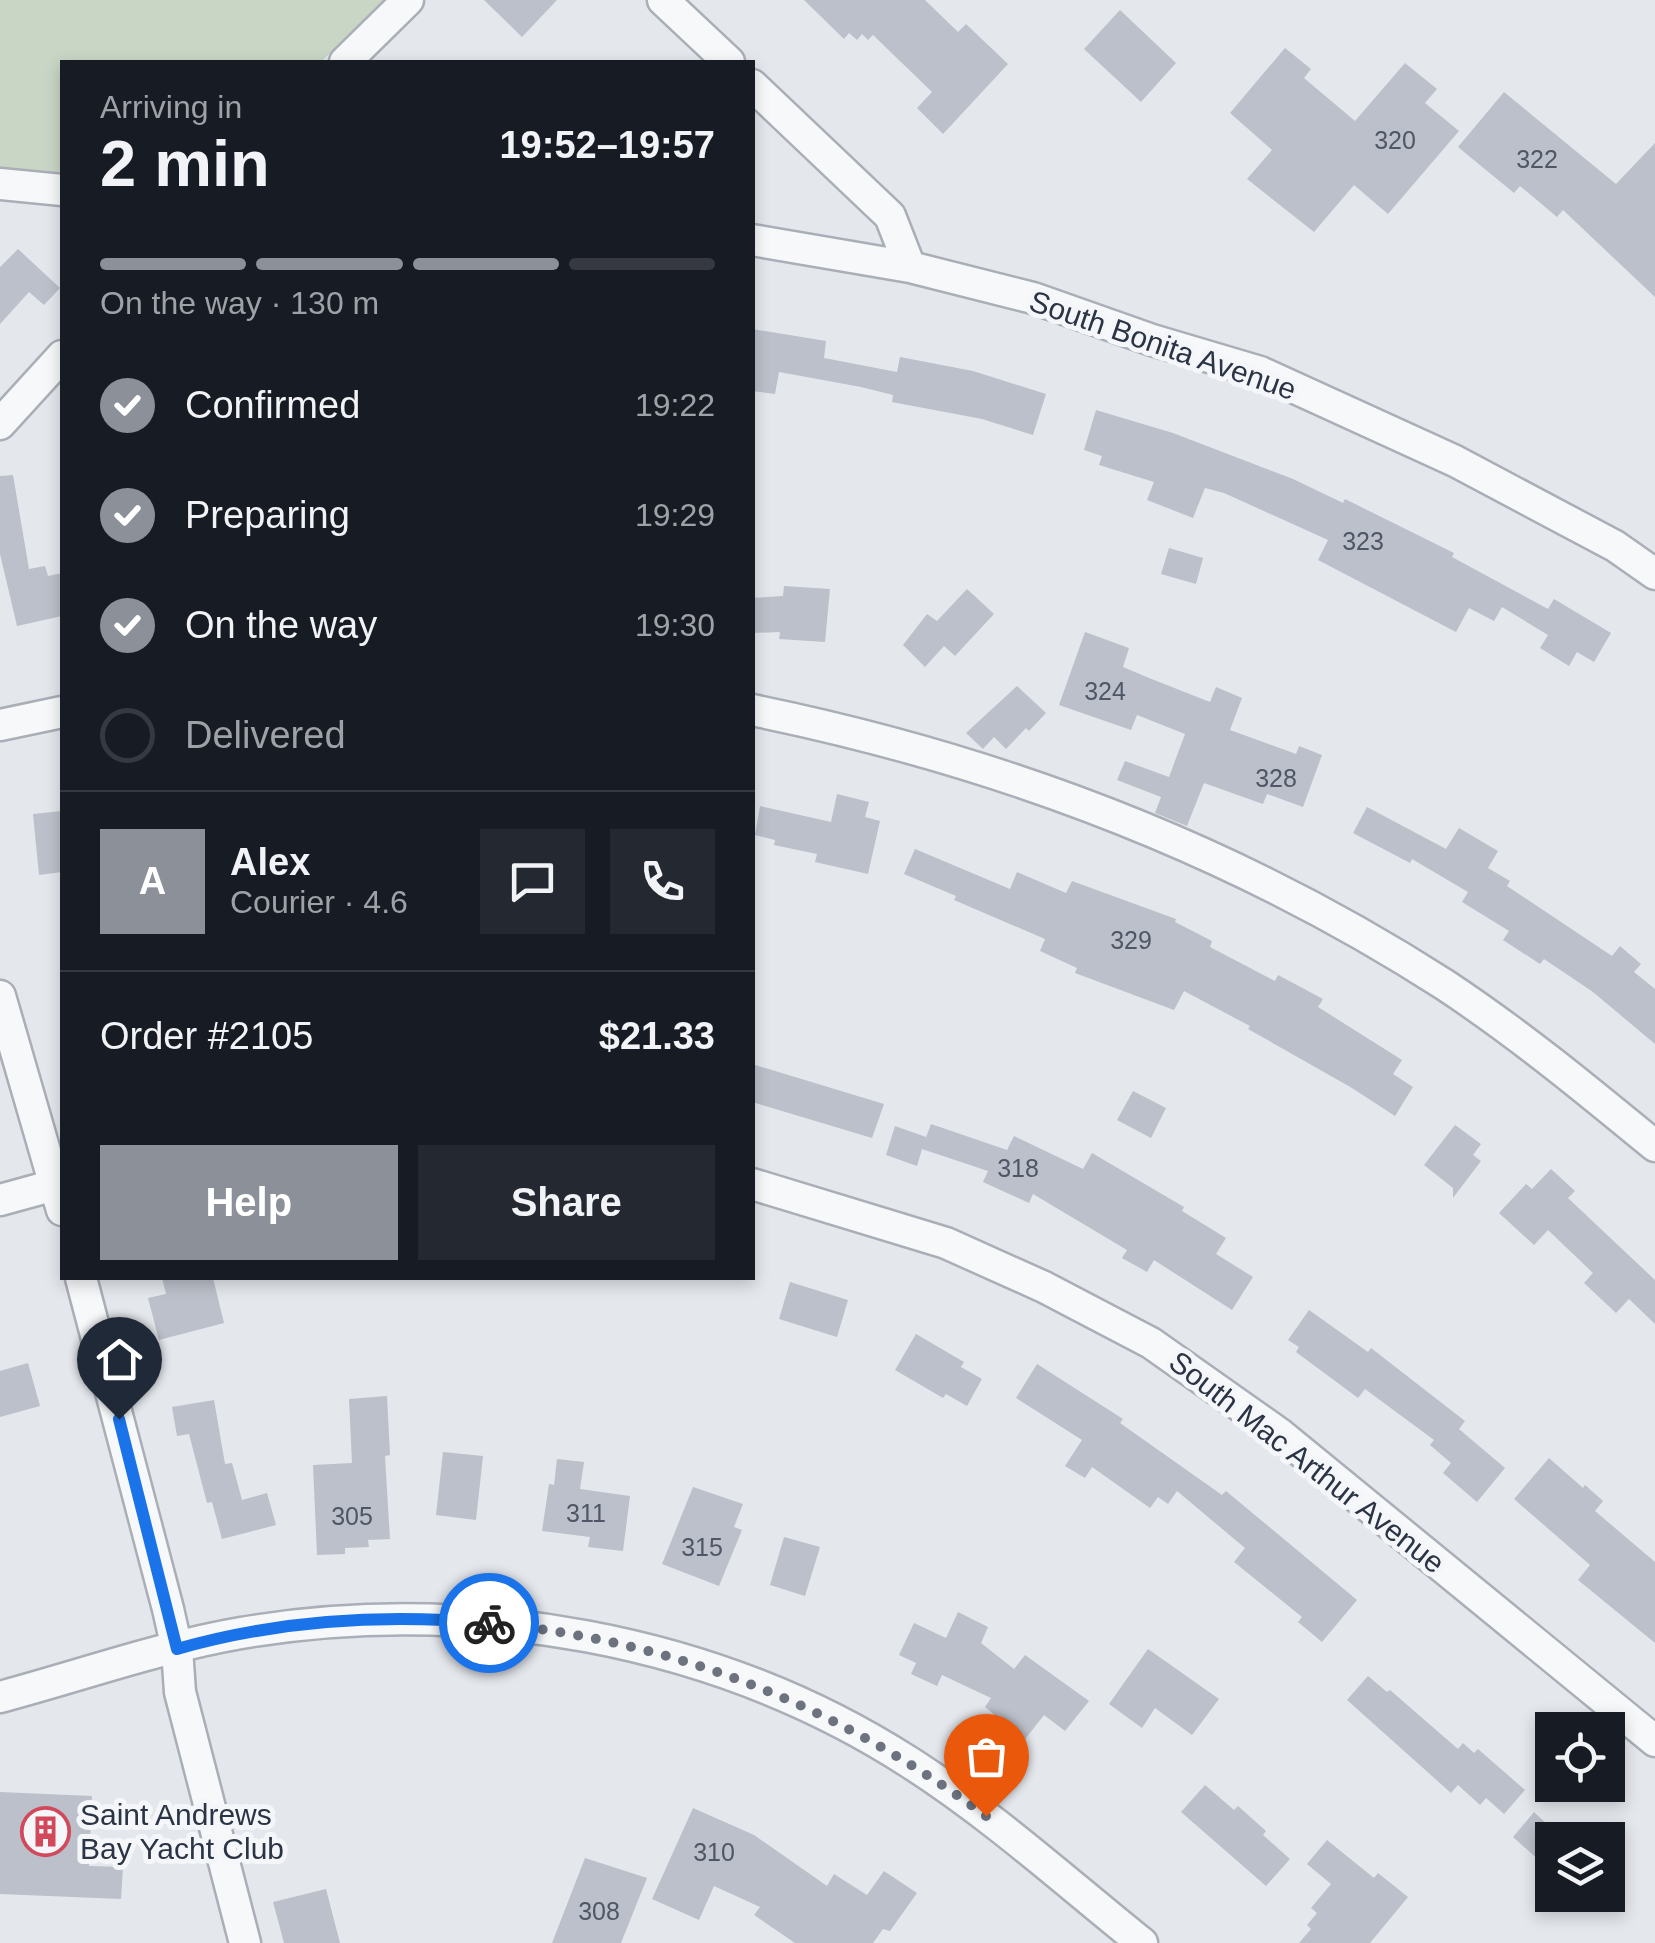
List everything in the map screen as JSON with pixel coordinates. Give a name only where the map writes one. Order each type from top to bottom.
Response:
[{"type":"street","points":[[347,60],[408,0]]},
{"type":"street","points":[[664,0],[727,60]]},
{"type":"street","points":[[755,88],[890,216],[910,267]]},
{"type":"street","points":[[0,184],[60,190]]},
{"type":"street","name":"South Bonita Avenue","points":[[755,241],[910,267],[1033,298],[1152,340],[1260,372],[1454,461],[1615,546],[1655,574]]},
{"type":"street","points":[[0,424],[60,358]]},
{"type":"street","points":[[755,711],[886,740],[987,770],[1118,818],[1256,878],[1340,922],[1445,986],[1537,1051],[1655,1146]]},
{"type":"street","points":[[0,725],[60,712]]},
{"type":"street","points":[[0,996],[60,1192],[0,1200]]},
{"type":"street","name":"South Mac Arthur Avenue","points":[[755,1185],[962,1250],[1044,1286],[1151,1344],[1280,1434],[1655,1740]]},
{"type":"street","points":[[82,1280],[177,1649],[180,1692],[245,1943]]},
{"type":"street","points":[[0,1697],[214,1638],[300,1625],[436,1619],[569,1633],[719,1671],[806,1706],[908,1760],[986,1816],[1142,1943]]},
{"type":"green space","points":[[0,0],[384,0],[323,60],[60,60],[60,174],[0,168]]},
{"type":"building","points":[[484,0],[557,0],[522,37]]},
{"type":"building","points":[[804,0],[925,0],[958,32],[966,24],[1008,64],[943,134],[917,108],[932,92],[873,35],[868,40],[862,34],[857,40],[849,33],[844,39]]},
{"type":"building","points":[[1120,10],[1176,63],[1141,102],[1084,49]]},
{"type":"building","points":[[1285,48],[1311,69],[1304,78],[1355,121],[1405,63],[1437,89],[1425,103],[1459,131],[1388,214],[1354,185],[1314,232],[1247,179],[1272,150],[1230,113]]},
{"type":"building","points":[[1504,92],[1616,184],[1655,143],[1655,297],[1563,210],[1557,217],[1520,186],[1514,193],[1458,147]]},
{"type":"building","points":[[18,249],[60,288],[44,305],[29,292],[0,324],[0,267]]},
{"type":"building","points":[[755,329],[826,341],[824,358],[897,372],[900,357],[973,371],[1046,394],[1033,435],[982,419],[892,402],[893,395],[861,387],[779,372],[775,394],[755,391]]},
{"type":"building","points":[[1096,410],[1173,433],[1293,479],[1343,503],[1345,499],[1454,553],[1452,557],[1548,609],[1554,599],[1611,633],[1594,662],[1577,652],[1569,666],[1540,648],[1548,635],[1502,607],[1494,621],[1469,608],[1456,632],[1318,560],[1328,540],[1224,493],[1205,488],[1193,518],[1147,500],[1154,482],[1099,465],[1102,456],[1084,450]]},
{"type":"building","points":[[13,475],[29,569],[45,566],[48,576],[60,573],[60,616],[17,626],[0,554],[0,476]]},
{"type":"building","points":[[1169,548],[1203,558],[1196,584],[1161,574]]},
{"type":"building","points":[[784,586],[830,589],[825,642],[779,639],[780,632],[755,633],[755,598],[783,596]]},
{"type":"building","points":[[967,589],[994,614],[955,656],[944,646],[925,667],[903,645],[927,614],[937,621]]},
{"type":"building","points":[[1085,632],[1129,648],[1123,667],[1149,678],[1210,702],[1216,687],[1242,698],[1230,730],[1296,754],[1299,746],[1322,755],[1303,807],[1267,794],[1263,804],[1204,783],[1187,826],[1155,813],[1161,797],[1117,780],[1125,761],[1169,777],[1185,734],[1137,715],[1131,730],[1059,705]]},
{"type":"building","points":[[1017,686],[1046,713],[1006,749],[994,737],[983,749],[966,733]]},
{"type":"building","points":[[837,794],[869,802],[865,817],[880,821],[868,874],[815,862],[817,854],[774,845],[775,840],[755,835],[760,806],[831,822]]},
{"type":"building","points":[[1367,807],[1446,849],[1459,828],[1498,851],[1488,868],[1510,881],[1507,886],[1612,956],[1620,946],[1641,964],[1634,972],[1655,989],[1655,1044],[1593,992],[1544,959],[1540,964],[1503,940],[1509,931],[1462,902],[1468,892],[1412,859],[1410,863],[1353,833]]},
{"type":"building","points":[[60,811],[60,872],[39,875],[33,814]]},
{"type":"building","points":[[915,849],[1010,889],[1017,872],[1066,893],[1072,881],[1176,919],[1175,922],[1212,941],[1210,947],[1275,981],[1278,975],[1323,999],[1318,1007],[1402,1060],[1393,1074],[1413,1087],[1395,1116],[1248,1029],[1250,1026],[1184,991],[1174,1010],[1075,973],[1077,968],[1040,951],[1045,939],[904,874]]},
{"type":"building","points":[[755,1065],[884,1104],[872,1138],[755,1103]]},
{"type":"building","points":[[1133,1091],[1166,1108],[1151,1138],[1117,1120]]},
{"type":"building","points":[[931,1124],[1007,1150],[1014,1136],[1083,1169],[1092,1153],[1184,1207],[1182,1211],[1226,1238],[1216,1254],[1253,1277],[1232,1310],[1154,1260],[1147,1272],[1122,1258],[1127,1250],[1033,1194],[1029,1203],[983,1182],[988,1171],[922,1149],[917,1166],[886,1155],[895,1126],[926,1137],[924,1143]]},
{"type":"building","points":[[1455,1125],[1481,1144],[1473,1155],[1481,1161],[1453,1198],[1453,1188],[1424,1165]]},
{"type":"building","points":[[1551,1169],[1575,1191],[1568,1198],[1655,1280],[1655,1324],[1629,1299],[1616,1313],[1584,1283],[1593,1273],[1548,1230],[1534,1245],[1499,1213],[1526,1184],[1532,1189]]},
{"type":"building","points":[[162,1280],[213,1280],[224,1323],[159,1340],[148,1298],[166,1294]]},
{"type":"building","points":[[790,1282],[848,1300],[837,1337],[779,1319]]},
{"type":"building","points":[[1309,1310],[1368,1352],[1371,1348],[1465,1421],[1459,1429],[1505,1468],[1477,1502],[1443,1473],[1451,1463],[1430,1445],[1434,1440],[1365,1389],[1358,1398],[1296,1352],[1299,1347],[1288,1340]]},
{"type":"building","points":[[916,1334],[964,1362],[961,1367],[982,1379],[967,1406],[946,1394],[943,1398],[895,1370]]},
{"type":"building","points":[[28,1363],[40,1406],[0,1417],[0,1371]]},
{"type":"building","points":[[1037,1364],[1123,1419],[1120,1423],[1222,1495],[1226,1491],[1357,1600],[1322,1642],[1298,1622],[1302,1617],[1234,1562],[1245,1548],[1177,1491],[1168,1504],[1158,1497],[1150,1508],[1092,1467],[1085,1478],[1065,1466],[1082,1440],[1016,1398]]},
{"type":"building","points":[[387,1396],[390,1455],[385,1456],[390,1539],[368,1540],[369,1547],[345,1548],[345,1554],[317,1555],[313,1465],[352,1463],[349,1399]]},
{"type":"building","points":[[214,1400],[225,1464],[232,1463],[242,1500],[267,1493],[276,1525],[222,1539],[212,1502],[207,1503],[189,1434],[177,1436],[172,1407]]},
{"type":"building","points":[[443,1452],[483,1456],[476,1520],[436,1515]]},
{"type":"building","points":[[1549,1458],[1603,1501],[1595,1511],[1655,1562],[1655,1643],[1578,1580],[1590,1565],[1514,1499]]},
{"type":"building","points":[[557,1459],[584,1462],[580,1489],[630,1496],[623,1551],[588,1547],[590,1537],[542,1531]]},
{"type":"building","points":[[693,1487],[743,1504],[734,1527],[742,1530],[719,1586],[662,1564]]},
{"type":"building","points":[[784,1537],[820,1547],[805,1596],[770,1585]]},
{"type":"building","points":[[958,1612],[988,1627],[981,1643],[1014,1669],[1025,1655],[1089,1701],[1065,1731],[1044,1715],[1019,1747],[994,1728],[1001,1720],[985,1707],[991,1698],[942,1675],[937,1686],[911,1674],[916,1663],[899,1655],[914,1623],[946,1638]]},
{"type":"building","points":[[1148,1649],[1219,1699],[1192,1735],[1155,1708],[1142,1728],[1109,1704]]},
{"type":"building","points":[[1368,1676],[1458,1749],[1463,1743],[1474,1753],[1478,1749],[1525,1790],[1504,1814],[1486,1798],[1480,1805],[1458,1785],[1451,1793],[1347,1700]]},
{"type":"building","points":[[1205,1785],[1234,1810],[1238,1806],[1290,1859],[1266,1886],[1181,1812]]},
{"type":"building","name":"Saint Andrews Bay Yacht Club","points":[[0,1792],[92,1796],[89,1866],[123,1867],[121,1899],[0,1894]]},
{"type":"building","points":[[693,1808],[754,1835],[827,1886],[834,1874],[867,1895],[884,1871],[917,1893],[890,1931],[883,1929],[873,1943],[795,1943],[754,1915],[760,1907],[714,1886],[699,1920],[652,1899]]},
{"type":"building","points":[[1534,1812],[1545,1822],[1535,1822],[1535,1857],[1513,1837]]},
{"type":"building","points":[[1327,1840],[1374,1878],[1378,1873],[1408,1897],[1370,1943],[1299,1943],[1311,1929],[1307,1925],[1317,1913],[1311,1908],[1331,1884],[1307,1864]]},
{"type":"building","points":[[585,1858],[647,1878],[621,1943],[552,1943]]},
{"type":"building","points":[[326,1889],[340,1943],[284,1943],[273,1902]]},
{"type":"way so far","points":[[489,1623],[569,1633],[634,1648],[719,1671],[770,1690],[908,1760],[986,1816]]},
{"type":"place","name":"Saint Andrews Bay Yacht Club","points":[[45,1831]]},
{"type":"route","points":[[119,1419],[177,1649],[214,1638],[317,1624],[391,1619],[489,1623]]}]
